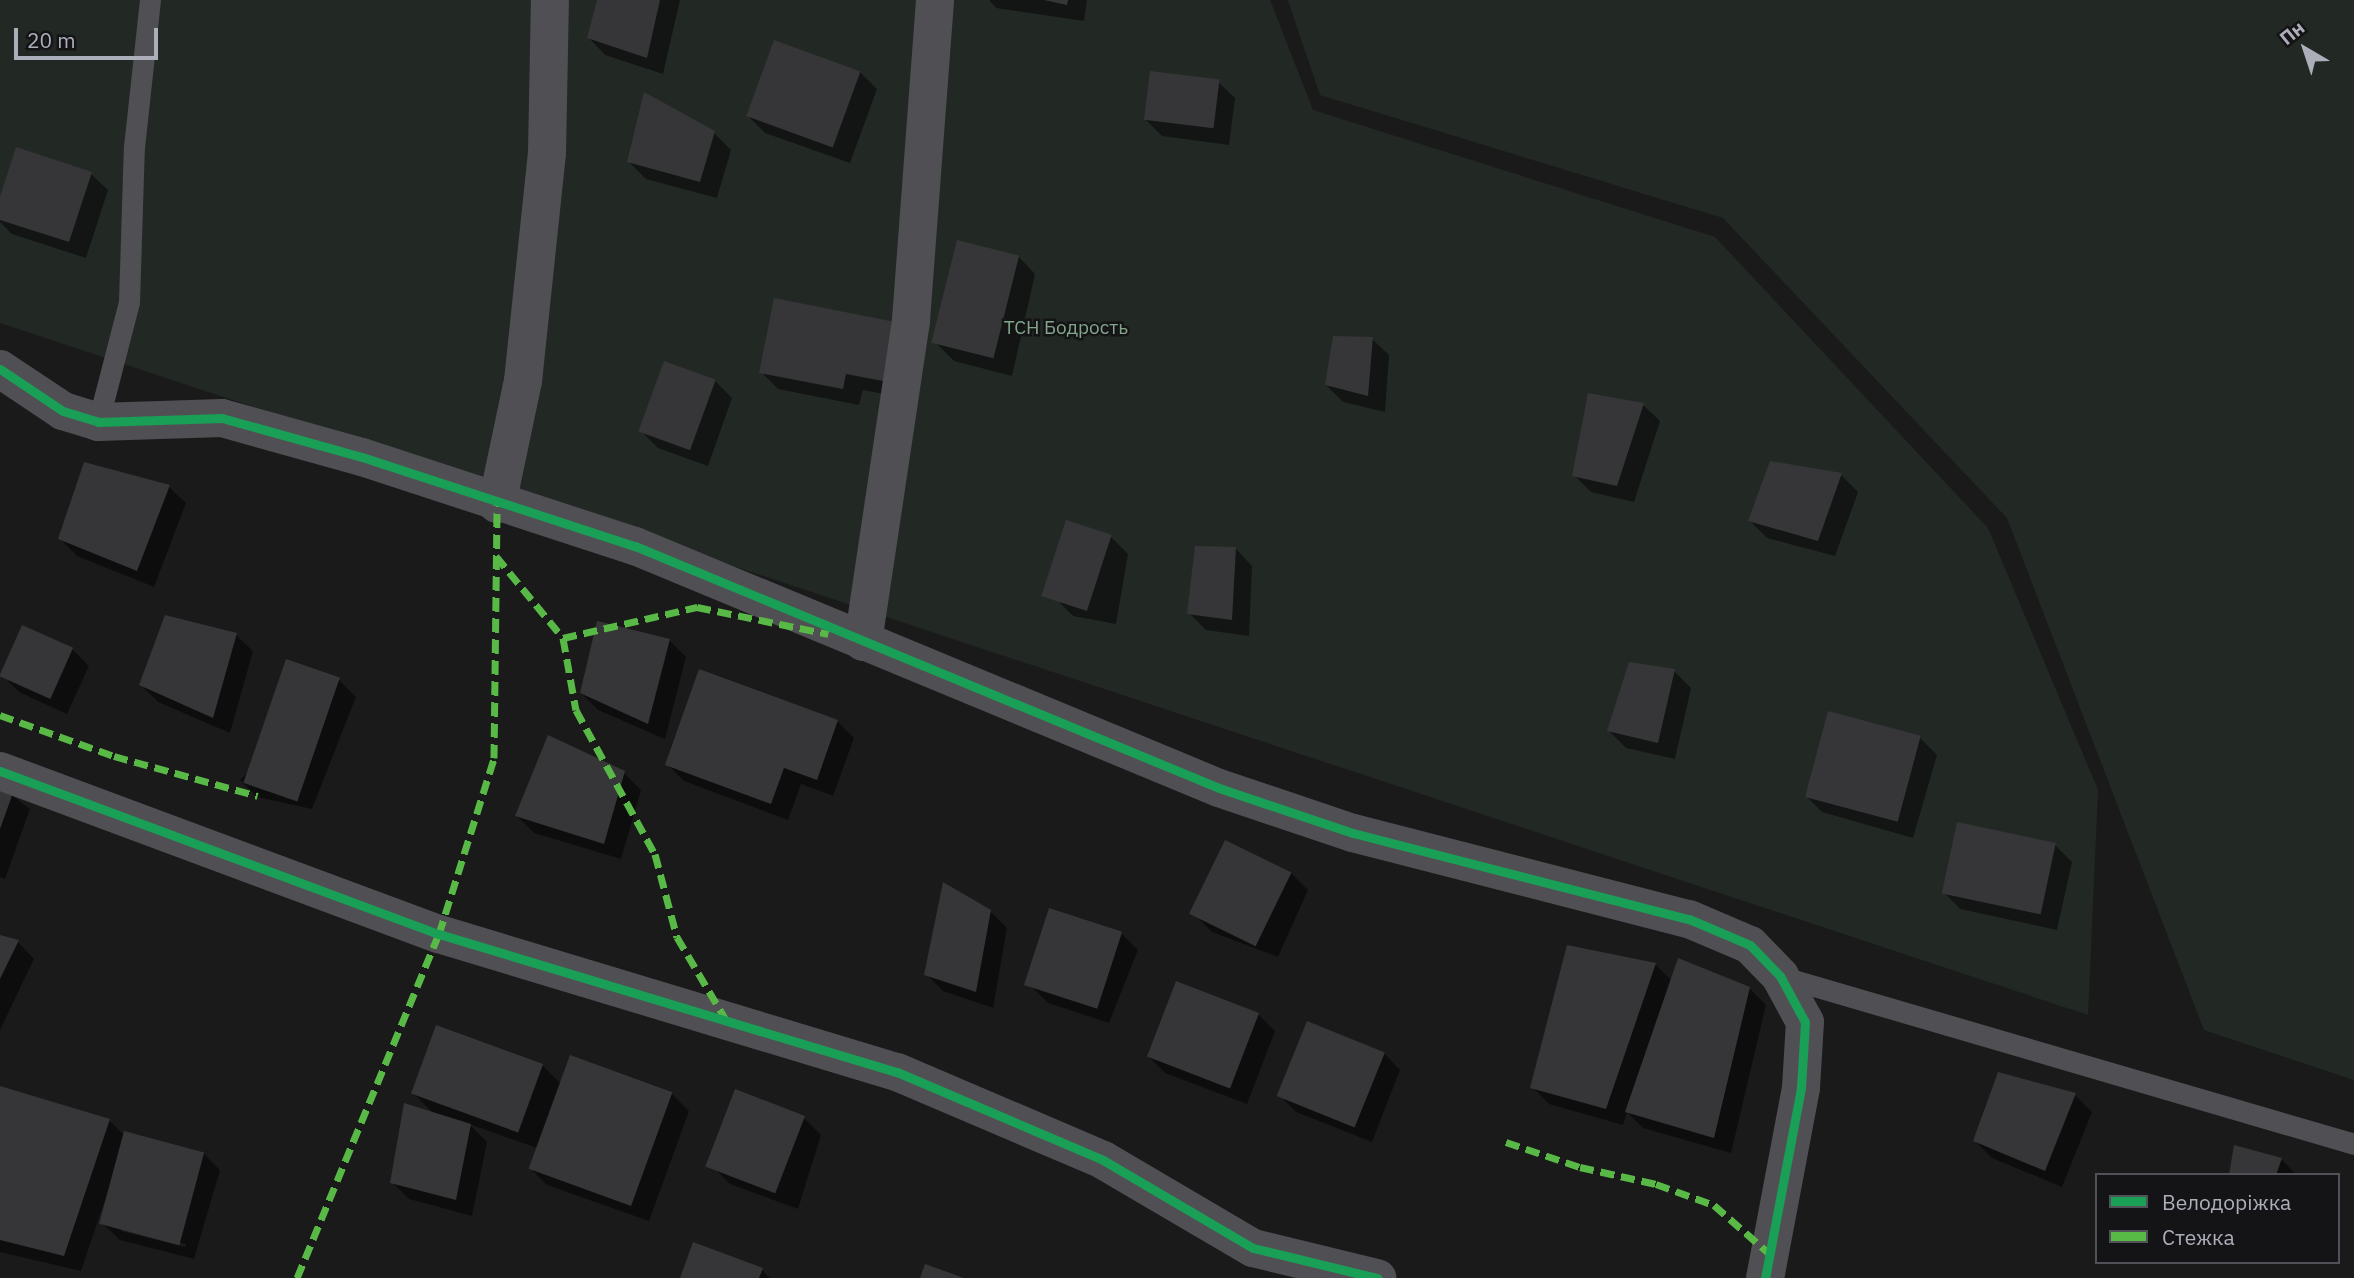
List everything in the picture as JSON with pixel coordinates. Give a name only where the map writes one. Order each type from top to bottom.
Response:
[{"type":"street","points":[[497,504],[523,381],[547,153],[550,0]]},
{"type":"street","points":[[863,642],[911,320],[935,0]]},
{"type":"street","points":[[0,369],[63,411],[98,422],[222,418],[362,457],[497,504],[635,546],[1219,788],[1353,833],[1689,919],[1750,945],[1780,976],[1805,1022],[1801,1088],[1765,1278]]},
{"type":"street","points":[[0,771],[439,934],[897,1072],[1103,1160],[1253,1248],[1377,1278]]},
{"type":"lane","points":[[98,422],[129,302],[134,148],[150,0]]},
{"type":"lane","points":[[1780,976],[2354,1144]]},
{"type":"green space","name":"ТСН Бодрость","points":[[0,0],[1270,0],[1313,110],[1715,237],[1988,528],[2098,790],[2088,1015],[0,323]]},
{"type":"green space","points":[[1288,0],[2354,0],[2354,1080],[2204,1030],[2007,518],[1723,218],[1320,95]]},
{"type":"building","points":[[597,0],[660,0],[647,58],[587,38]]},
{"type":"building","points":[[1044,0],[1068,0],[1067,5]]},
{"type":"building","points":[[774,40],[860,71],[833,148],[746,116]]},
{"type":"building","points":[[1150,71],[1219,80],[1214,128],[1144,120]]},
{"type":"building","points":[[644,92],[715,131],[700,182],[627,162]]},
{"type":"building","points":[[16,147],[92,172],[69,242],[0,220],[0,197]]},
{"type":"building","points":[[957,240],[1019,255],[993,358],[931,343]]},
{"type":"building","points":[[774,298],[895,322],[883,381],[846,374],[843,389],[759,373]]},
{"type":"building","points":[[1333,336],[1373,337],[1368,396],[1325,385]]},
{"type":"building","points":[[664,361],[716,380],[690,450],[638,431]]},
{"type":"building","points":[[1588,393],[1644,403],[1617,486],[1572,476]]},
{"type":"building","points":[[1770,461],[1842,473],[1818,541],[1748,521]]},
{"type":"building","points":[[84,462],[170,485],[137,571],[58,539]]},
{"type":"building","points":[[1066,520],[1112,535],[1087,611],[1041,596]]},
{"type":"building","points":[[1195,546],[1236,547],[1232,620],[1187,614]]},
{"type":"building","points":[[165,615],[237,633],[213,718],[139,685]]},
{"type":"building","points":[[597,621],[670,639],[648,724],[580,693]]},
{"type":"building","points":[[22,625],[73,648],[50,699],[0,677]]},
{"type":"building","points":[[286,659],[340,678],[297,801],[243,783]]},
{"type":"building","points":[[1629,662],[1675,669],[1658,743],[1607,731]]},
{"type":"building","points":[[699,669],[838,720],[817,780],[784,768],[771,804],[665,765]]},
{"type":"building","points":[[1828,711],[1921,736],[1898,822],[1805,797]]},
{"type":"building","points":[[548,735],[625,771],[604,844],[515,816]]},
{"type":"building","points":[[0,784],[14,790],[0,829]]},
{"type":"building","points":[[1957,822],[2056,843],[2041,914],[1942,893]]},
{"type":"building","points":[[1225,840],[1292,872],[1256,946],[1189,914]]},
{"type":"building","points":[[943,882],[991,910],[976,992],[924,975]]},
{"type":"building","points":[[1049,908],[1122,932],[1097,1009],[1024,985]]},
{"type":"building","points":[[0,935],[19,940],[0,979]]},
{"type":"building","points":[[1567,945],[1656,963],[1606,1109],[1530,1088]]},
{"type":"building","points":[[1678,958],[1750,987],[1714,1138],[1625,1112]]},
{"type":"building","points":[[1176,981],[1259,1013],[1230,1089],[1147,1057]]},
{"type":"building","points":[[1307,1021],[1385,1052],[1355,1128],[1277,1096]]},
{"type":"building","points":[[436,1025],[543,1064],[518,1133],[411,1094]]},
{"type":"building","points":[[570,1055],[672,1092],[631,1206],[529,1169]]},
{"type":"building","points":[[1998,1072],[2076,1093],[2045,1171],[1973,1141]]},
{"type":"building","points":[[0,1086],[110,1119],[64,1256],[0,1240]]},
{"type":"building","points":[[735,1089],[805,1116],[775,1193],[705,1166]]},
{"type":"building","points":[[404,1103],[471,1124],[456,1200],[390,1183]]},
{"type":"building","points":[[124,1131],[204,1152],[179,1245],[99,1224]]},
{"type":"building","points":[[2234,1145],[2282,1158],[2277,1173],[2229,1173]]},
{"type":"building","points":[[693,1242],[763,1268],[759,1278],[680,1278]]},
{"type":"building","points":[[925,1264],[964,1278],[920,1278]]},
{"type":"marked path","points":[[297,1278],[439,934],[494,758],[497,504]]},
{"type":"marked path","points":[[496,556],[563,638],[697,607],[828,634]]},
{"type":"marked path","points":[[563,638],[576,710],[655,854],[677,937],[726,1020]]},
{"type":"marked path","points":[[0,715],[114,756],[258,796]]},
{"type":"marked path","points":[[1506,1142],[1580,1167],[1656,1184],[1714,1205],[1770,1254]]},
{"type":"cycle path","points":[[0,369],[63,411],[98,422],[222,418],[362,457],[635,546],[1219,788],[1353,833],[1689,919],[1750,945],[1780,976],[1805,1022],[1801,1088],[1765,1278]]},
{"type":"cycle path","points":[[0,771],[439,934],[897,1072],[1103,1160],[1253,1248],[1377,1278]]}]
